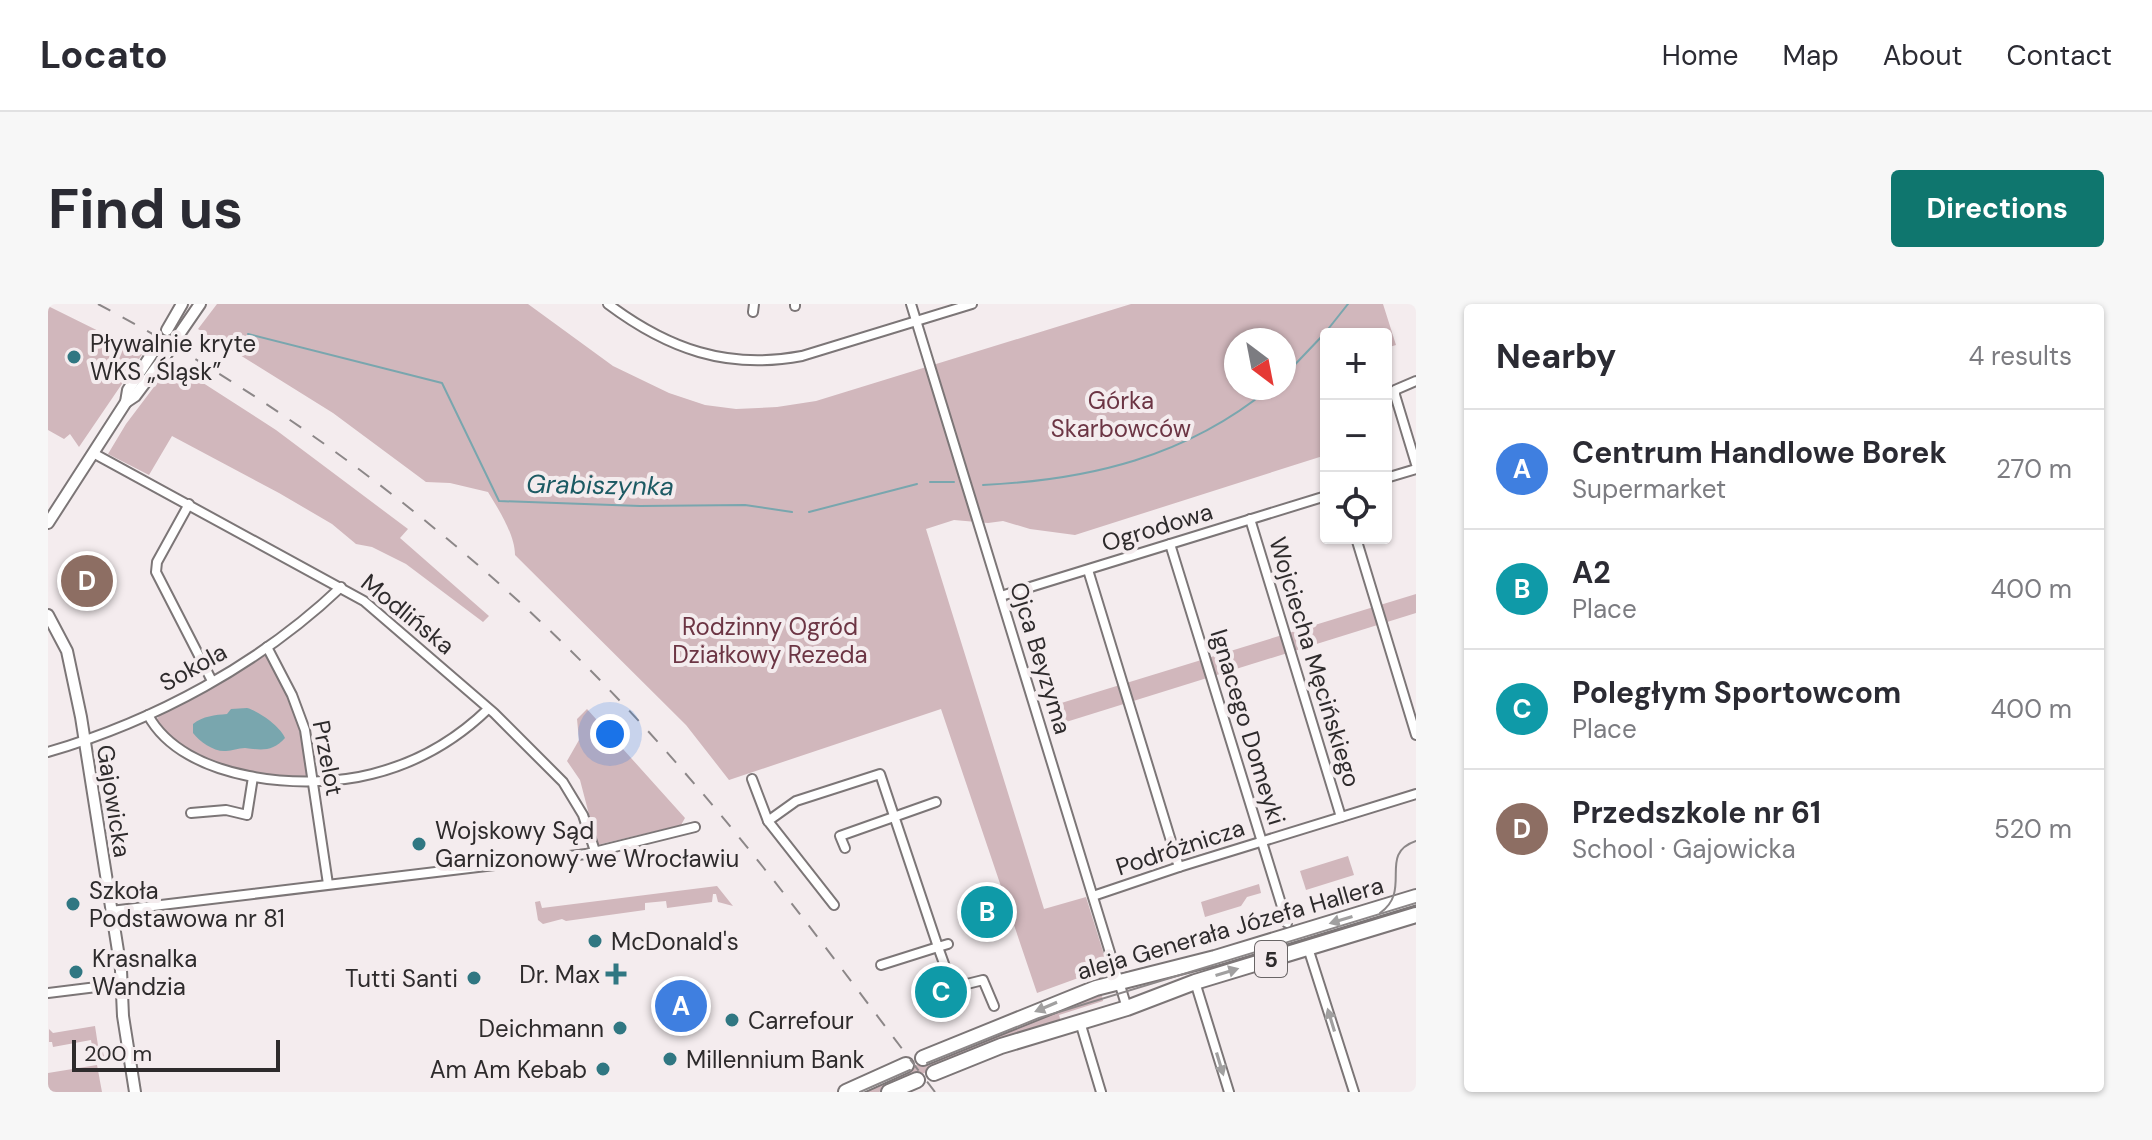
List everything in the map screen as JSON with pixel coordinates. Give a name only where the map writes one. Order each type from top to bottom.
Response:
[{"type":"main road","name":"aleja Generała Józefa Hallera","points":[[923,1058],[1057,1002],[1416,897]]},
{"type":"main road","name":"aleja Generała Józefa Hallera","points":[[934,1073],[979,1054],[1127,1008],[1195,982],[1416,915]]},
{"type":"main road","points":[[846,1092],[906,1065]]},
{"type":"main road","points":[[889,1092],[917,1080]]},
{"type":"street","points":[[178,305],[197,304]]},
{"type":"street","points":[[178,305],[179,335],[197,304]]},
{"type":"street","points":[[608,304],[648,332],[681,347],[738,360],[775,361],[802,356],[972,304]]},
{"type":"street","name":"Ojca Beyzyma","points":[[911,304],[1127,1008]]},
{"type":"street","points":[[167,330],[178,305]]},
{"type":"street","points":[[126,402],[128,390],[157,346]]},
{"type":"street","points":[[48,523],[126,402],[135,396],[168,352]]},
{"type":"street","points":[[1392,476],[1416,466],[1395,390],[1416,381]]},
{"type":"street","name":"Modlińska","points":[[93,453],[364,601],[488,709],[563,782],[583,815],[595,851]]},
{"type":"street","name":"Ogrodowa","points":[[1001,596],[1320,498]]},
{"type":"street","points":[[189,504],[157,562],[156,572],[212,681]]},
{"type":"street","name":"Wojciecha Męcińskiego","points":[[1250,519],[1341,817]]},
{"type":"street","name":"Ignacego Domeyki","points":[[1170,544],[1287,923]]},
{"type":"street","points":[[1358,544],[1416,735]]},
{"type":"street","points":[[1088,570],[1179,867]]},
{"type":"street","name":"Sokola","points":[[48,752],[85,741],[148,715],[212,681],[267,647],[341,587]]},
{"type":"street","name":"Gajowicka","points":[[48,615],[67,651],[85,741],[135,1092]]},
{"type":"street","name":"Przelot","points":[[267,647],[299,713],[314,781],[328,884]]},
{"type":"street","points":[[148,715],[160,732],[184,751],[227,771],[253,777],[314,781],[370,775],[408,762],[450,740],[488,709]]},
{"type":"street","points":[[768,821],[796,801],[880,774],[951,983],[959,986],[983,980],[994,1006]]},
{"type":"street","points":[[191,813],[226,810],[247,815],[253,777]]},
{"type":"street","points":[[752,779],[768,821],[834,905]]},
{"type":"street","name":"Podróżnicza","points":[[1093,896],[1416,794]]},
{"type":"street","points":[[845,848],[840,836],[936,802]]},
{"type":"street","points":[[111,911],[595,851],[695,827]]},
{"type":"street","points":[[881,965],[948,944]]},
{"type":"street","points":[[1308,948],[1354,1092]]},
{"type":"street","points":[[1195,982],[1229,1092]]},
{"type":"street","points":[[48,993],[121,984]]},
{"type":"street","points":[[1080,1022],[1101,1092]]},
{"type":"green space","points":[[217,304],[528,304],[613,366],[669,393],[705,405],[736,409],[816,401],[1131,304],[1383,304],[1391,328],[1320,328],[1320,457],[1075,535],[1030,529],[1003,521],[954,520],[926,529],[1044,909],[1086,897],[1106,961],[1103,969],[1037,993],[941,709],[729,780],[686,725],[515,555],[509,531],[488,492],[450,483],[426,482],[333,413],[198,329]]},
{"type":"green space","points":[[48,306],[143,353],[79,447],[70,434],[64,439],[48,430]]},
{"type":"green space","points":[[172,363],[276,430],[408,529],[400,538],[489,616],[483,622],[406,564],[372,547],[356,544],[332,524],[172,436],[149,475],[108,454],[126,424]]},
{"type":"green space","points":[[1416,594],[1416,613],[1050,727],[1045,708]]},
{"type":"green space","points":[[264,655],[275,669],[294,712],[309,773],[305,778],[265,775],[223,766],[184,749],[168,736],[156,720],[161,714]]},
{"type":"green space","points":[[587,709],[685,818],[681,825],[597,845],[580,780],[567,761],[579,740],[577,719]]},
{"type":"green space","points":[[1348,856],[1354,875],[1306,890],[1300,871]]},
{"type":"green space","points":[[1259,884],[1261,893],[1247,897],[1241,906],[1205,917],[1201,902]]},
{"type":"green space","points":[[717,886],[733,906],[718,902],[716,894],[713,894],[712,902],[667,908],[666,901],[645,903],[645,910],[543,924],[538,920],[535,902],[540,901],[542,908]]},
{"type":"green space","points":[[1101,991],[1103,1001],[1059,1015],[1061,1022],[1007,1038],[879,1092],[855,1092],[948,1051]]},
{"type":"green space","points":[[95,1026],[99,1052],[103,1052],[105,1061],[95,1062],[91,1040],[53,1047],[49,1042],[49,1029],[53,1033]]},
{"type":"green space","points":[[97,1065],[102,1092],[48,1092],[48,1073]]},
{"type":"water","points":[[247,708],[269,720],[285,738],[276,746],[266,749],[221,751],[208,746],[193,733],[193,724],[201,719],[227,714],[231,709]]},
{"type":"waterway","name":"Grabiszynka","points":[[1296,363],[1348,304]]},
{"type":"waterway","name":"Grabiszynka","points":[[248,334],[442,383],[499,501],[640,506],[745,505],[792,512]]},
{"type":"waterway","name":"Grabiszynka","points":[[983,485],[1061,477],[1135,460],[1205,432],[1254,400]]},
{"type":"waterway","name":"Grabiszynka","points":[[930,482],[954,482]]},
{"type":"waterway","name":"Grabiszynka","points":[[809,512],[917,484]]},
{"type":"tram line","points":[[1380,913],[1394,894],[1399,854],[1416,841]]},
{"type":"tram line","points":[[927,1063],[1039,1018],[1416,903]]},
{"type":"tram line","points":[[860,1092],[910,1070]]},
{"type":"railway","points":[[98,304],[180,350],[338,454],[413,511],[556,636],[622,703],[718,812],[935,1092]]},
{"type":"place","name":"Pływalnie kryte WKS „Śląsk”","points":[[74,357]]},
{"type":"place","name":"Przedszkole nr 61","points":[[87,581]]},
{"type":"place","name":"Wojskowy Sąd Garnizonowy we Wrocławiu","points":[[419,844]]},
{"type":"place","name":"Szkoła Podstawowa nr 81","points":[[73,904]]},
{"type":"place","name":"A2","points":[[987,912]]},
{"type":"place","name":"McDonald's","points":[[595,941]]},
{"type":"place","name":"Krasnalka Wandzia","points":[[76,972]]},
{"type":"place","name":"Dr. Max","points":[[616,974]]},
{"type":"place","name":"Tutti Santi","points":[[474,978]]},
{"type":"place","name":"Poległym Sportowcom","points":[[941,992]]},
{"type":"place","name":"Centrum Handlowe Borek","points":[[681,1006]]},
{"type":"place","name":"Carrefour","points":[[732,1020]]},
{"type":"place","name":"Deichmann","points":[[620,1028]]},
{"type":"place","name":"Millennium Bank","points":[[670,1059]]},
{"type":"place","name":"Am Am Kebab","points":[[603,1069]]},
{"type":"park label","name":"Górka Skarbowców","points":[[1121,414]]},
{"type":"park label","name":"Rodzinny Ogród Działkowy Rezeda","points":[[770,640]]}]
